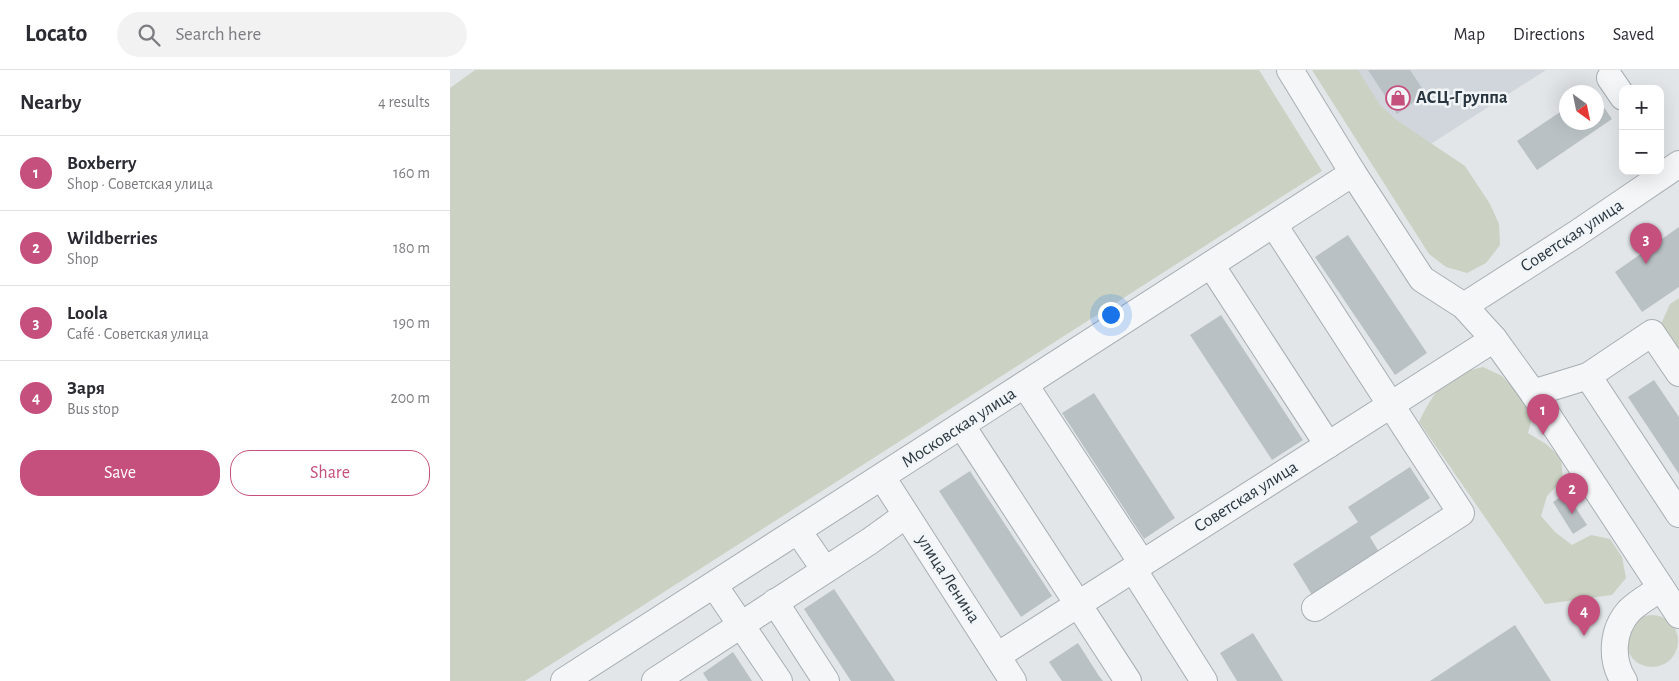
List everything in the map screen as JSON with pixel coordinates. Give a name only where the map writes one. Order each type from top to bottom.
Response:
[{"type":"street","points":[[1290,70],[1353,174],[1422,279],[1464,306],[1494,339],[1533,393],[1679,615]]},
{"type":"street","name":"Советская улица","points":[[1464,306],[1576,234],[1670,162]]},
{"type":"street","name":"Московская улица","points":[[564,681],[1353,174]]},
{"type":"street","points":[[1274,225],[1461,513],[1315,608]]},
{"type":"street","points":[[1211,265],[1328,445]]},
{"type":"street","points":[[1533,393],[1588,376],[1652,333],[1679,373]]},
{"type":"street","name":"Советская улица","points":[[997,656],[1494,339]]},
{"type":"street","points":[[1588,376],[1679,514]]},
{"type":"street","points":[[1025,385],[1138,566],[1204,681]]},
{"type":"street","points":[[962,426],[1128,681]]},
{"type":"street","name":"улица Ленина","points":[[882,478],[1013,681]]},
{"type":"street","points":[[655,681],[870,541],[906,515]]},
{"type":"street","points":[[798,531],[825,570]]},
{"type":"street","points":[[714,585],[779,681]]},
{"type":"street","points":[[1624,681],[1615,658],[1615,641],[1620,625],[1630,611],[1661,588]]},
{"type":"street","points":[[775,602],[826,681]]},
{"type":"shaded area","points":[[1350,70],[1546,70],[1409,158]]},
{"type":"green space","points":[[475,70],[1259,70],[1322,171],[525,681],[450,681],[450,88]]},
{"type":"green space","points":[[1312,70],[1358,70],[1380,105],[1395,119],[1465,166],[1490,204],[1499,224],[1500,245],[1486,263],[1467,273],[1446,267],[1429,254]]},
{"type":"green space","points":[[1679,298],[1679,351],[1661,324],[1670,304]]},
{"type":"green space","points":[[1483,367],[1502,376],[1518,393],[1533,415],[1528,433],[1546,444],[1561,458],[1563,480],[1547,496],[1541,516],[1555,532],[1572,545],[1591,535],[1610,539],[1622,557],[1626,578],[1612,595],[1545,604],[1419,422],[1436,392],[1448,380],[1463,372]]},
{"type":"green space","points":[[1652,615],[1662,617],[1670,623],[1676,631],[1678,641],[1676,651],[1670,659],[1662,665],[1652,667],[1642,665],[1634,659],[1628,651],[1626,641],[1628,631],[1634,623],[1642,617]]},
{"type":"building","points":[[1368,70],[1410,70],[1426,94],[1397,114]]},
{"type":"building","points":[[1604,108],[1612,119],[1604,124]]},
{"type":"building","points":[[1559,113],[1559,130],[1596,130],[1537,170],[1517,141]]},
{"type":"building","points":[[1679,227],[1679,287],[1642,312],[1615,272]]},
{"type":"building","points":[[1348,235],[1427,353],[1395,375],[1315,257]]},
{"type":"building","points":[[1221,315],[1303,440],[1272,460],[1190,335]]},
{"type":"building","points":[[1654,380],[1679,417],[1679,474],[1628,397]]},
{"type":"building","points":[[1094,393],[1175,518],[1144,539],[1062,413]]},
{"type":"building","points":[[1410,467],[1430,498],[1370,537],[1379,552],[1312,595],[1293,564],[1358,522],[1348,507]]},
{"type":"building","points":[[970,471],[1052,596],[1021,617],[939,491]]},
{"type":"building","points":[[1566,493],[1587,525],[1573,534],[1553,502]]},
{"type":"building","points":[[834,589],[895,681],[851,681],[804,609]]},
{"type":"building","points":[[1515,625],[1551,681],[1430,681]]},
{"type":"building","points":[[1253,633],[1283,681],[1237,681],[1220,653]]},
{"type":"building","points":[[1078,643],[1103,681],[1062,681],[1049,662]]},
{"type":"building","points":[[733,652],[752,681],[708,681],[703,673]]},
{"type":"place","name":"АСЦ-Группа","points":[[1398,98]]},
{"type":"place","name":"Loola","points":[[1646,264]]},
{"type":"place","name":"Boxberry","points":[[1543,435]]},
{"type":"place","name":"Wildberries","points":[[1572,514]]},
{"type":"place","name":"Заря","points":[[1584,636]]}]
